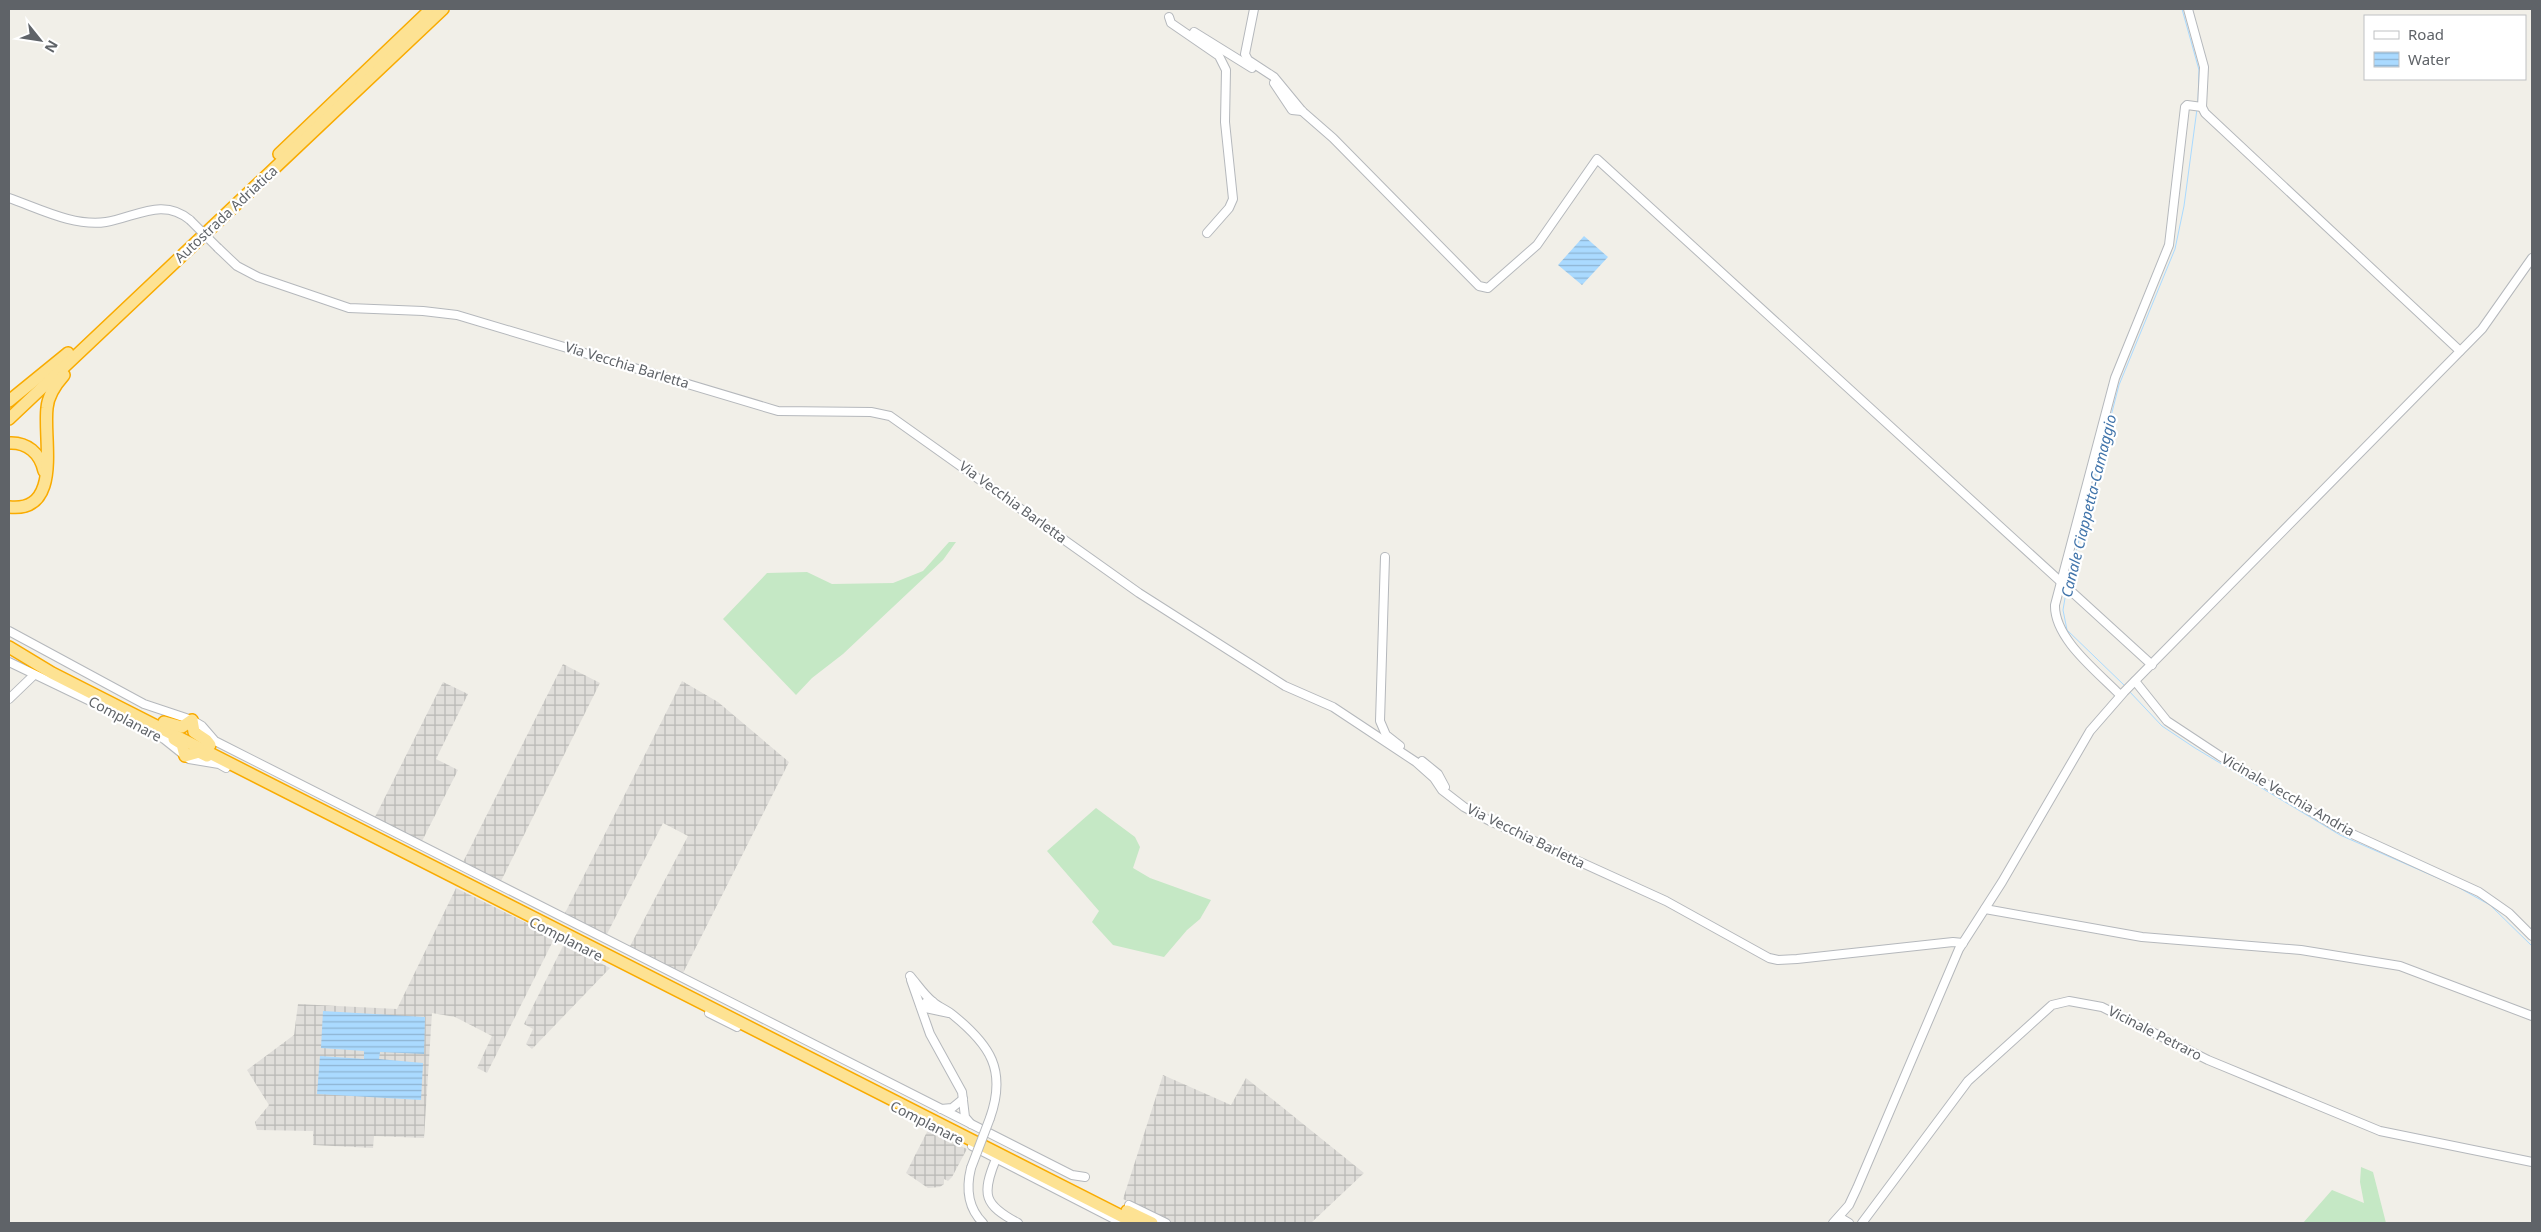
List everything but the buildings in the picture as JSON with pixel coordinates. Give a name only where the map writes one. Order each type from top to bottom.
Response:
[{"type":"highway","name":"Autostrada Adriatica","points":[[9,410],[431,9]]},
{"type":"highway","name":"Autostrada Adriatica","points":[[9,419],[443,9]]},
{"type":"highway","points":[[9,508],[25,506],[40,495],[46,479],[46,408],[53,389],[63,375],[117,324],[181,256]]},
{"type":"highway","points":[[9,401],[32,384],[90,334]]},
{"type":"highway","points":[[9,443],[25,445],[40,457],[44,479],[40,495]]},
{"type":"highway","points":[[9,647],[32,659],[52,673],[161,725],[210,745],[1152,1223]]},
{"type":"highway","points":[[161,725],[182,727],[192,720],[194,732],[210,745]]},
{"type":"highway","points":[[161,725],[182,744],[185,756],[199,752],[210,757],[220,758]]},
{"type":"highway","points":[[161,725],[220,758],[1136,1223]]},
{"type":"street","points":[[1254,9],[1245,56],[1274,77],[1302,110],[1333,138],[1476,283],[1486,288],[1537,245],[1597,159],[2152,665]]},
{"type":"street","points":[[2188,9],[2204,67],[2199,106],[2216,125],[2460,352]]},
{"type":"street","points":[[1207,232],[1229,208],[1234,199],[1225,122],[1226,70],[1219,56],[1171,24],[1168,19],[1169,17],[1273,82],[1292,110],[1302,110]]},
{"type":"street","name":"Vicinale Vecchia Andria","points":[[2199,106],[2187,105],[2185,107],[2169,245],[2115,378],[2055,617],[2061,630],[2167,721],[2220,756],[2337,827],[2479,892],[2509,913],[2532,936]]},
{"type":"street","name":"Via Vecchia Barletta","points":[[9,198],[85,222],[105,222],[153,209],[167,208],[181,213],[237,266],[258,278],[354,309],[423,311],[457,315],[778,411],[871,412],[890,416],[1139,593],[1285,686],[1333,707],[1416,762],[1434,778],[1449,796],[1490,822],[1666,901],[1769,958],[1778,960],[1953,942],[1963,943]]},
{"type":"street","points":[[1833,1223],[1839,1217],[1857,1188],[1963,943],[2090,731],[2127,688],[2152,665],[2482,329],[2532,258]]},
{"type":"street","points":[[1385,557],[1380,721],[1382,728],[1394,742],[1438,774],[1449,796]]},
{"type":"street","name":"Complanare","points":[[9,631],[144,704],[192,720],[202,726],[215,741],[938,1109],[1072,1175],[1085,1176]]},
{"type":"street","name":"Complanare","points":[[9,662],[142,726],[164,739],[185,756],[225,767],[1122,1223]]},
{"type":"street","points":[[9,699],[34,674]]},
{"type":"street","points":[[1985,909],[2142,937],[2301,950],[2400,966],[2532,1016]]},
{"type":"street","points":[[975,1127],[965,1117],[962,1092],[930,1034],[910,976],[933,1002],[950,1013],[984,1044],[993,1060],[997,1089],[990,1118],[971,1168],[968,1193],[972,1208],[983,1223]]},
{"type":"street","name":"Vicinale Petraro","points":[[1862,1223],[1968,1081],[2052,1005],[2069,1001],[2102,1007],[2208,1060],[2380,1130],[2532,1162]]},
{"type":"street","points":[[921,1008],[925,1002],[933,1002]]},
{"type":"street","points":[[921,1008],[950,1013]]},
{"type":"street","points":[[930,1034],[931,1022],[939,1015],[950,1013]]},
{"type":"street","points":[[938,1109],[952,1108],[963,1099]]},
{"type":"street","points":[[956,1118],[960,1115],[963,1099]]},
{"type":"street","points":[[996,1159],[991,1172],[987,1195],[991,1206],[1000,1214],[1018,1223]]},
{"type":"street","points":[[1129,1205],[1166,1223]]},
{"type":"street","points":[[1839,1217],[1849,1223]]},
{"type":"shaded area","points":[[563,664],[600,683],[500,883],[462,864]]},
{"type":"shaded area","points":[[682,681],[718,702],[789,762],[682,975],[629,948],[688,836],[663,823],[606,936],[564,915]]},
{"type":"shaded area","points":[[443,682],[468,694],[436,759],[458,770],[421,843],[374,819]]},
{"type":"shaded area","points":[[456,888],[555,937],[487,1073],[477,1068],[492,1036],[455,1017],[432,1013],[424,1138],[374,1136],[373,1148],[313,1145],[313,1131],[257,1130],[255,1122],[269,1105],[247,1070],[294,1035],[298,1004],[397,1009]]},
{"type":"shaded area","points":[[564,944],[610,968],[532,1049],[526,1044],[533,1029],[524,1024]]},
{"type":"shaded area","points":[[1163,1075],[1231,1105],[1246,1078],[1364,1173],[1311,1223],[1172,1223],[1123,1199]]},
{"type":"shaded area","points":[[928,1130],[967,1149],[952,1177],[948,1181],[944,1179],[944,1184],[940,1187],[928,1188],[906,1173]]},
{"type":"green space","points":[[949,542],[956,542],[943,560],[843,654],[812,678],[796,695],[723,619],[767,573],[807,572],[832,584],[893,583],[923,571]]},
{"type":"green space","points":[[1096,808],[1135,837],[1140,847],[1133,868],[1150,878],[1211,900],[1200,919],[1187,930],[1164,957],[1113,945],[1092,922],[1099,911],[1047,851]]},
{"type":"green space","points":[[2361,1167],[2373,1172],[2386,1223],[2303,1223],[2332,1190],[2364,1203],[2360,1182]]},
{"type":"water","points":[[1584,236],[1608,257],[1582,285],[1558,265]]},
{"type":"water","points":[[323,1011],[425,1017],[424,1054],[380,1052],[379,1059],[423,1063],[421,1100],[317,1094],[320,1056],[364,1059],[364,1051],[321,1048]]},
{"type":"waterway","name":"Canale Ciappetta-Camaggio","points":[[2182,9],[2199,70],[2198,103]]},
{"type":"waterway","name":"Canale Ciappetta-Camaggio","points":[[2068,583],[2119,385],[2175,249],[2184,206],[2197,109]]},
{"type":"waterway","name":"Canale Ciappetta-Camaggio","points":[[2066,592],[2063,610],[2067,630],[2125,686]]},
{"type":"waterway","name":"Canale Ciappetta-Camaggio","points":[[2129,691],[2162,726],[2195,748],[2340,835],[2456,886],[2490,905],[2532,946]]}]
